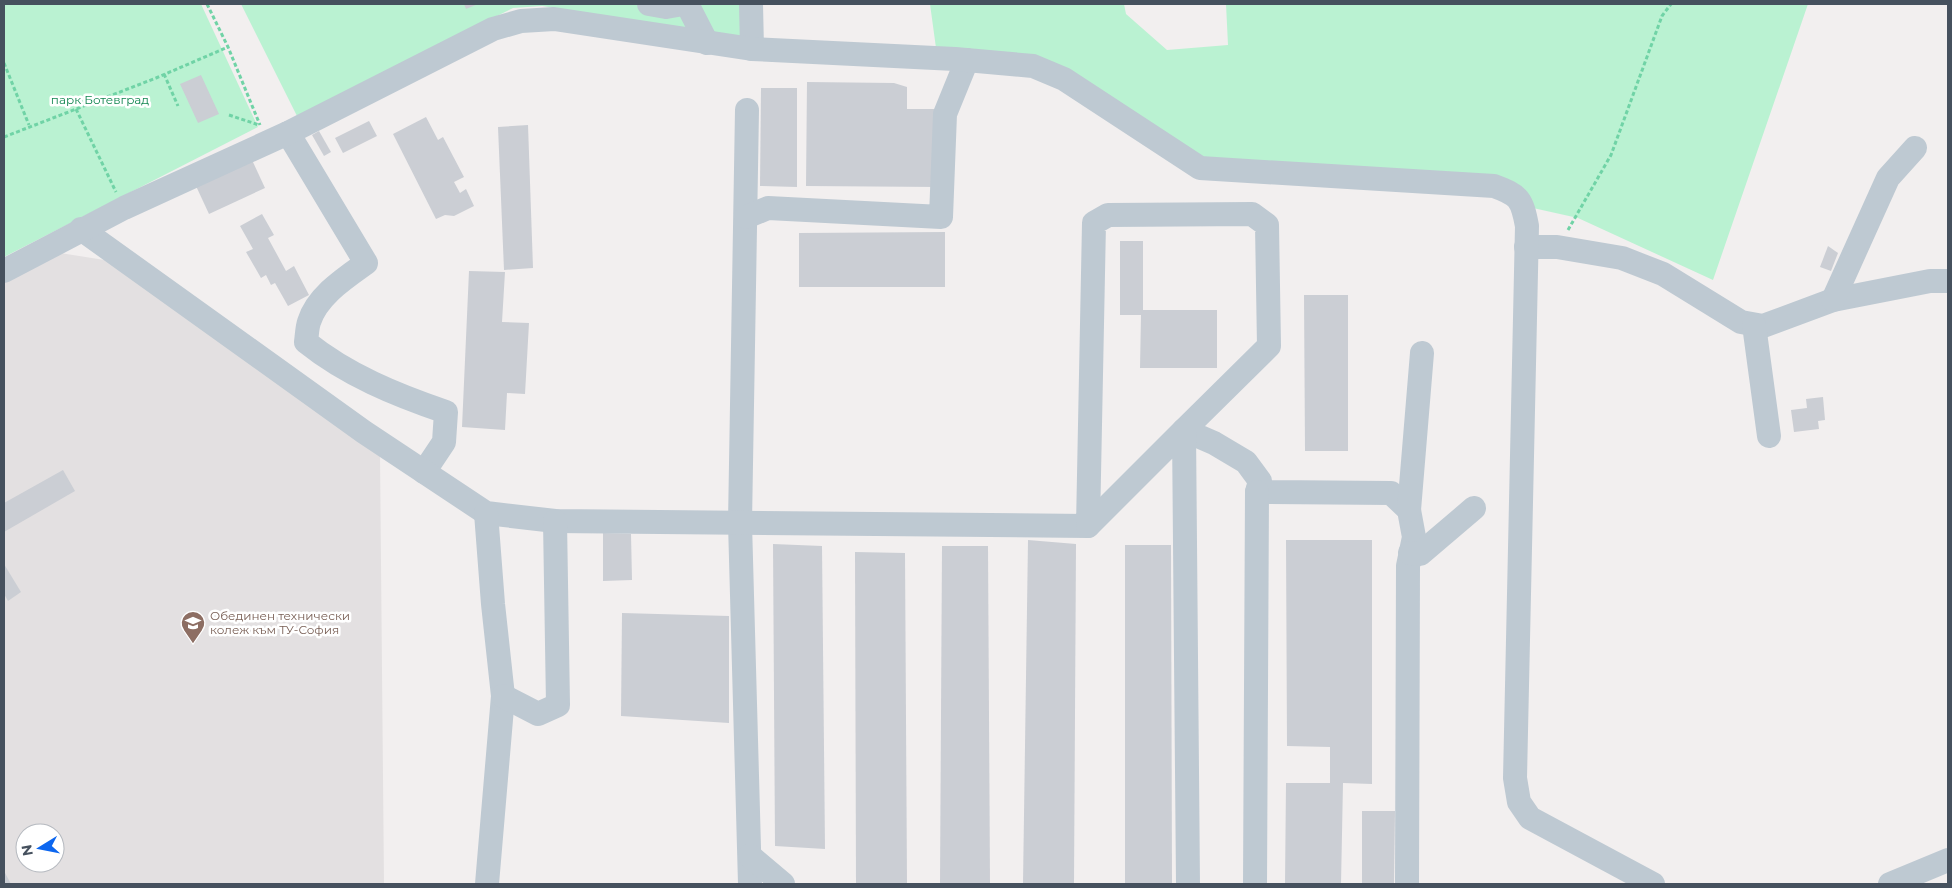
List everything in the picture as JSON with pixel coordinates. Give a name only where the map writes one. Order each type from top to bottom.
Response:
[{"type":"street","points":[[649,4],[666,7],[683,4]]},
{"type":"street","points":[[687,4],[707,42]]},
{"type":"street","points":[[751,4],[752,49]]},
{"type":"street","points":[[4,271],[81,229],[288,133],[493,30],[558,11],[707,42],[752,49],[967,60],[1033,66],[1064,79],[1200,168],[1494,186],[1512,193],[1524,206],[1527,226],[1516,778],[1519,802],[1530,818],[1653,884]]},
{"type":"street","points":[[746,217],[768,208],[941,216],[945,114],[967,60]]},
{"type":"street","points":[[747,110],[740,523],[750,884]]},
{"type":"street","points":[[288,133],[366,263],[323,298],[309,321],[306,342],[328,360],[371,382],[446,412],[444,442],[424,472]]},
{"type":"street","points":[[1833,300],[1888,178],[1915,148]]},
{"type":"street","points":[[81,229],[356,427],[486,513],[555,521],[1088,526],[1269,346],[1267,225],[1252,214],[1108,215],[1094,223],[1088,526]]},
{"type":"street","points":[[1526,247],[1557,247],[1622,258],[1663,274],[1741,322],[1764,326],[1833,300],[1930,281],[1948,281]]},
{"type":"street","points":[[1754,325],[1769,436]]},
{"type":"street","points":[[1407,884],[1408,566],[1414,537],[1409,510],[1422,353]]},
{"type":"street","points":[[1184,430],[1214,443],[1246,462],[1260,481],[1257,492],[1255,884]]},
{"type":"street","points":[[1184,430],[1188,884]]},
{"type":"street","points":[[1257,492],[1391,493],[1409,510]]},
{"type":"street","points":[[1410,553],[1420,554],[1474,508]]},
{"type":"street","points":[[486,513],[503,696],[487,884]]},
{"type":"street","points":[[503,696],[538,714],[558,705],[555,521]]},
{"type":"street","points":[[750,856],[783,884]]},
{"type":"street","points":[[1890,884],[1948,860]]},
{"type":"path","points":[[207,4],[228,47],[260,126]]},
{"type":"path","points":[[1557,247],[1611,155],[1662,16],[1671,4]]},
{"type":"path","points":[[4,137],[228,47]]},
{"type":"path","points":[[4,63],[30,125]]},
{"type":"path","points":[[164,74],[178,106]]},
{"type":"path","points":[[76,109],[124,208]]},
{"type":"path","points":[[229,115],[260,126]]},
{"type":"path","points":[[252,130],[260,126]]},
{"type":"shaded area","name":"Обединен технически колеж към ТУ-София","points":[[60,253],[111,261],[380,455],[384,884],[4,884],[4,282]]},
{"type":"green space","name":"парк Ботевград","points":[[4,4],[201,4],[258,127],[4,257]]},
{"type":"green space","points":[[241,4],[741,4],[742,37],[542,6],[513,8],[297,116]]},
{"type":"green space","points":[[930,4],[1124,4],[1126,14],[1167,50],[1228,45],[1226,4],[1808,4],[1713,280],[1578,218],[1533,208],[1527,196],[1205,159],[1065,70],[936,48]]},
{"type":"building","points":[[464,4],[478,4],[466,9]]},
{"type":"building","points":[[201,75],[219,114],[198,123],[180,84]]},
{"type":"building","points":[[807,82],[894,83],[907,87],[907,109],[939,109],[939,187],[806,186]]},
{"type":"building","points":[[761,88],[797,88],[797,187],[760,186]]},
{"type":"building","points":[[426,117],[438,140],[443,137],[464,177],[454,182],[460,193],[466,189],[474,206],[454,216],[445,215],[436,219],[393,134]]},
{"type":"building","points":[[369,121],[377,136],[343,153],[335,138]]},
{"type":"building","points":[[528,125],[533,268],[504,270],[498,127]]},
{"type":"building","points":[[319,131],[331,152],[324,156],[312,135]]},
{"type":"building","points":[[252,160],[265,188],[209,214],[196,186]]},
{"type":"building","points":[[262,214],[274,235],[268,238],[286,271],[294,266],[309,295],[288,306],[275,283],[271,285],[266,275],[261,278],[246,252],[253,249],[240,226]]},
{"type":"building","points":[[945,232],[945,287],[799,287],[799,233]]},
{"type":"building","points":[[1120,241],[1143,241],[1143,310],[1217,310],[1217,368],[1140,368],[1141,315],[1120,315]]},
{"type":"building","points":[[1828,246],[1838,253],[1831,271],[1820,267]]},
{"type":"building","points":[[469,271],[505,272],[502,322],[529,323],[525,394],[507,393],[505,430],[462,427]]},
{"type":"building","points":[[1304,295],[1348,295],[1348,451],[1305,451]]},
{"type":"building","points":[[1823,397],[1825,420],[1818,421],[1819,429],[1794,432],[1791,410],[1807,408],[1806,399]]},
{"type":"building","points":[[63,470],[75,491],[4,532],[4,503]]},
{"type":"building","points":[[603,533],[631,534],[632,580],[603,581]]},
{"type":"building","points":[[1028,540],[1076,544],[1074,884],[1023,884]]},
{"type":"building","points":[[1286,540],[1372,540],[1372,784],[1343,783],[1341,884],[1285,884],[1286,783],[1330,783],[1330,747],[1287,746]]},
{"type":"building","points":[[773,544],[822,546],[825,849],[775,846]]},
{"type":"building","points":[[1125,545],[1171,545],[1172,884],[1125,884]]},
{"type":"building","points":[[942,546],[988,546],[990,884],[940,884]]},
{"type":"building","points":[[855,552],[905,553],[907,884],[856,884]]},
{"type":"building","points":[[4,564],[21,592],[8,601],[4,594]]},
{"type":"building","points":[[622,613],[729,616],[729,723],[621,716]]},
{"type":"building","points":[[1362,811],[1395,811],[1394,884],[1362,884]]},
{"type":"building","points":[[4,871],[11,884],[4,884]]},
{"type":"place","name":"Обединен технически колеж към ТУ-София","points":[[193,644]]}]
